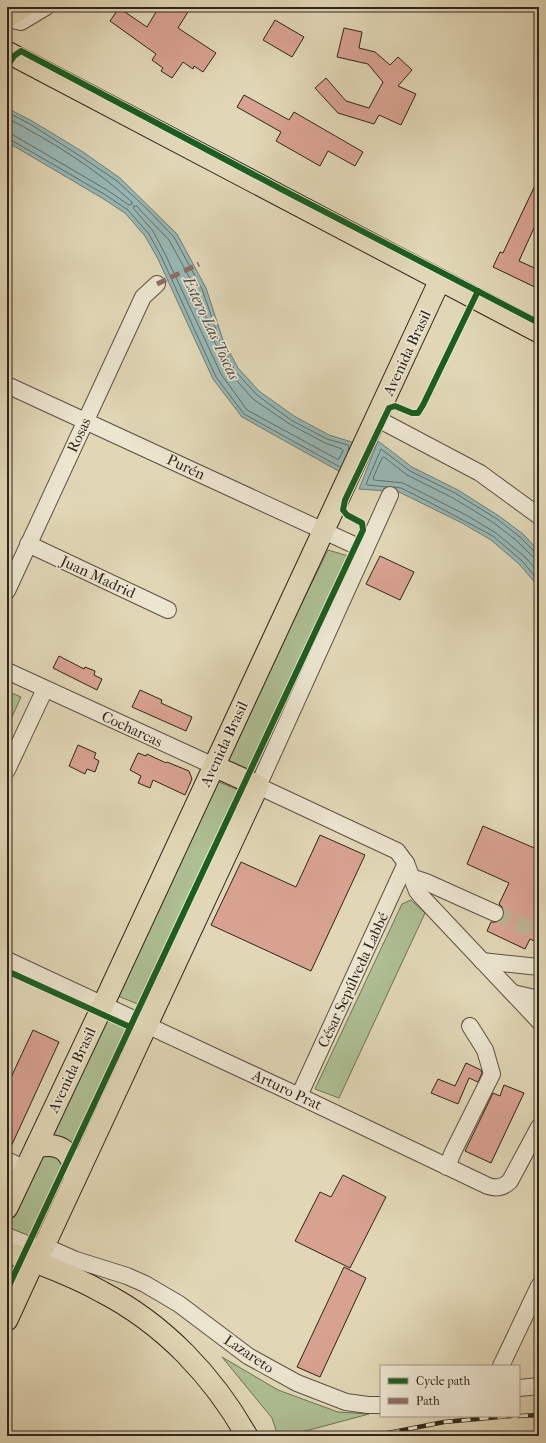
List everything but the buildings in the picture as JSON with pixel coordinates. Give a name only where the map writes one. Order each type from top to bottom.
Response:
[{"type":"main road","points":[[7,18],[23,7]]},
{"type":"main road","points":[[7,52],[539,332]]},
{"type":"main road","name":"Avenida Brasil","points":[[7,1208],[16,1165],[36,1146],[440,280]]},
{"type":"main road","name":"Cocharcas","points":[[214,766],[258,786]]},
{"type":"main road","points":[[7,1320],[53,1227],[258,786]]},
{"type":"main road","points":[[36,1146],[50,1145],[65,1150],[72,1163],[75,1179]]},
{"type":"main road","points":[[7,1252],[39,1254],[74,1278],[103,1292],[141,1316],[159,1330],[194,1363],[227,1404],[247,1435]]},
{"type":"street","points":[[7,18],[21,22],[46,7]]},
{"type":"street","name":"Rosas","points":[[7,591],[143,297],[157,284]]},
{"type":"street","name":"Purén","points":[[7,385],[365,550]]},
{"type":"street","points":[[374,423],[480,473],[539,516]]},
{"type":"street","points":[[390,495],[258,786],[397,851],[409,870],[421,896],[539,1021]]},
{"type":"street","name":"Juan Madrid","points":[[28,544],[168,610]]},
{"type":"street","name":"Cocharcas","points":[[7,671],[214,766]]},
{"type":"street","points":[[7,770],[45,689]]},
{"type":"street","points":[[409,870],[426,882],[495,913]]},
{"type":"street","name":"César Sepúlveda Labbé","points":[[299,1096],[409,870]]},
{"type":"street","name":"Arturo Prat","points":[[7,960],[493,1188],[507,1184],[513,1177],[539,1127]]},
{"type":"street","points":[[482,961],[539,967]]},
{"type":"street","points":[[513,993],[539,999]]},
{"type":"street","points":[[447,1167],[492,1074],[485,1050],[470,1026]]},
{"type":"street","name":"Lazareto","points":[[53,1227],[58,1237],[65,1244],[77,1251],[117,1268],[127,1276],[179,1304],[243,1352],[284,1377],[346,1402],[380,1405]]},
{"type":"street","name":"Lazareto","points":[[7,1236],[32,1246],[39,1254],[127,1276]]},
{"type":"street","points":[[501,1365],[539,1286]]},
{"type":"street","points":[[520,1388],[539,1386]]},
{"type":"green space","points":[[328,550],[355,558],[258,773],[225,759]]},
{"type":"green space","points":[[7,691],[21,697],[7,728]]},
{"type":"green space","points":[[217,781],[245,793],[145,1007],[118,996]]},
{"type":"green space","points":[[411,900],[425,913],[339,1098],[315,1089],[402,904]]},
{"type":"green space","points":[[101,1013],[132,1027],[35,1240],[7,1227],[7,1218]]},
{"type":"green space","points":[[7,1261],[22,1268],[7,1300]]},
{"type":"green space","points":[[222,1357],[278,1390],[338,1412],[369,1414],[287,1436],[278,1436],[272,1418]]},
{"type":"water","name":"Estero Las Toscas","points":[[7,108],[32,121],[83,152],[120,178],[177,234],[206,288],[223,340],[238,368],[259,391],[294,416],[329,435],[355,443],[344,474],[242,417],[213,379],[158,259],[145,236],[125,213],[7,142]]},
{"type":"water","points":[[378,441],[412,467],[458,490],[499,516],[523,534],[539,551],[539,587],[519,564],[491,540],[462,523],[399,492],[359,489]]},
{"type":"tunnel","points":[[495,913],[539,933]]},
{"type":"railway","points":[[520,1416],[539,1415]]},
{"type":"railway","points":[[373,1436],[444,1422],[500,1417]]},
{"type":"marked path","points":[[157,284],[199,264]]},
{"type":"cycle path","points":[[7,60],[10,62],[14,56],[21,51],[281,189],[539,323]]},
{"type":"cycle path","points":[[7,1290],[363,530],[362,523],[347,515],[343,510],[345,500],[389,408],[395,406],[412,413],[418,413],[478,291]]},
{"type":"cycle path","points":[[7,971],[130,1027]]}]
